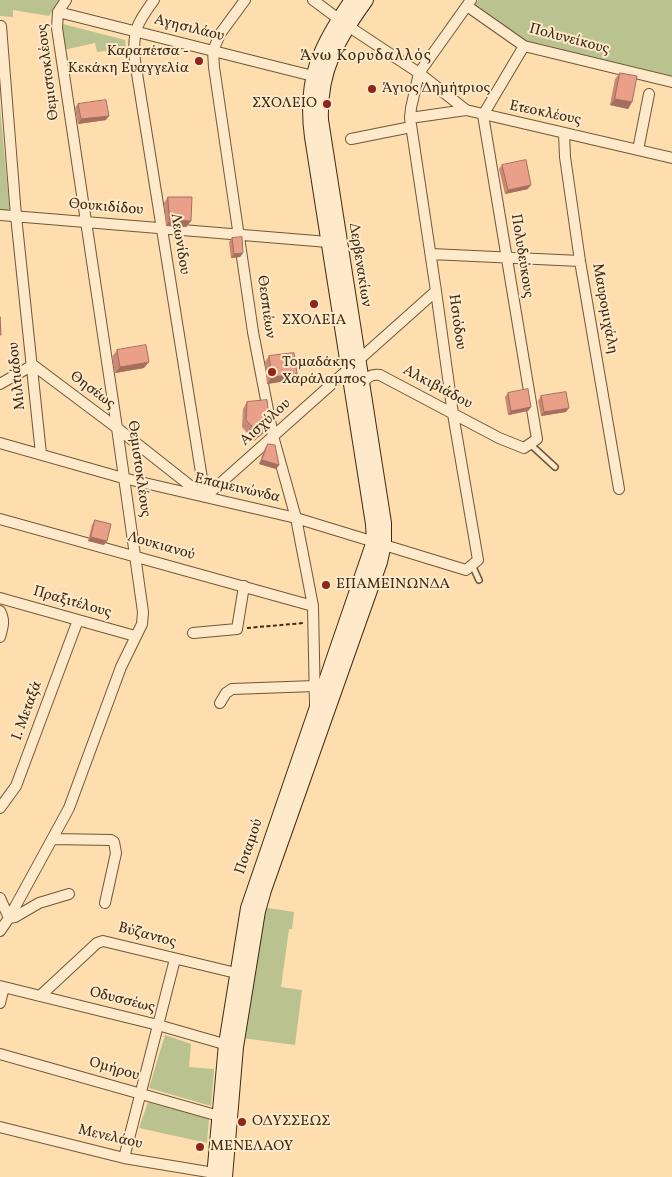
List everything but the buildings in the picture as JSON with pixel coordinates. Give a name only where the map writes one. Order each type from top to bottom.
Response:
[{"type":"street","name":"Θεμιστοκλέους","points":[[0,931],[53,839],[72,799],[121,667],[142,624],[143,612],[57,28],[58,12],[66,0]]},
{"type":"street","name":"Λεωνίδου","points":[[154,0],[135,31],[135,61],[205,497]]},
{"type":"street","points":[[213,51],[220,34],[245,0]]},
{"type":"street","points":[[313,0],[419,73],[466,110]]},
{"type":"street","name":"Δερβενακίων","points":[[352,0],[330,59],[321,92],[320,106],[373,524],[379,543]]},
{"type":"street","name":"Δερβενακίων","points":[[366,0],[327,38],[313,76],[310,92],[310,122],[328,242],[353,365],[362,385],[384,523],[379,543]]},
{"type":"street","points":[[419,73],[469,3]]},
{"type":"street","name":"Πολυνείκους","points":[[469,3],[524,46],[672,82]]},
{"type":"street","name":"Αγησιλάου","points":[[58,12],[313,76]]},
{"type":"street","name":"Μιλτιάδου","points":[[1,26],[16,216],[41,454]]},
{"type":"street","points":[[483,115],[524,46]]},
{"type":"street","name":"Θεσπιέων","points":[[213,51],[216,85],[240,235],[253,332],[273,436],[296,518],[313,606],[315,713]]},
{"type":"street","name":"Ησιόδου","points":[[419,73],[410,108],[411,123],[453,414],[478,560],[469,567]]},
{"type":"street","points":[[638,150],[649,94]]},
{"type":"street","name":"Ετεοκλέους","points":[[351,139],[466,110],[672,158]]},
{"type":"street","name":"Πολυδεύκους","points":[[483,115],[537,438],[530,444]]},
{"type":"street","name":"Μαυρομιχάλη","points":[[564,133],[565,157],[580,261],[619,489]]},
{"type":"street","name":"Θουκιδίδου","points":[[0,215],[328,242]]},
{"type":"street","points":[[430,254],[580,261]]},
{"type":"street","name":"Αισχύλου","points":[[205,497],[436,291]]},
{"type":"street","points":[[0,384],[33,365]]},
{"type":"street","name":"Θησέως","points":[[33,365],[205,497]]},
{"type":"street","name":"Αλκιβιάδου","points":[[362,385],[372,374],[380,376],[500,438],[524,448],[530,444]]},
{"type":"street","name":"Επαμεινώνδα","points":[[0,443],[123,478],[296,518],[469,567]]},
{"type":"street","name":"Λουκιανού","points":[[0,519],[313,606]]},
{"type":"street","name":"Ποταμού","points":[[218,1176],[236,973],[242,932],[254,885],[315,713],[379,543]]},
{"type":"street","name":"Ποταμού","points":[[218,1176],[219,1116],[231,1045],[264,890],[365,607],[379,543]]},
{"type":"street","points":[[193,633],[237,629],[244,586]]},
{"type":"street","name":"Πραξιτέλους","points":[[0,598],[135,636]]},
{"type":"street","points":[[0,610],[3,617],[0,636]]},
{"type":"street","name":"Ι. Μεταξά","points":[[0,808],[16,786],[78,620]]},
{"type":"street","points":[[220,703],[226,693],[232,689],[315,686]]},
{"type":"street","points":[[53,839],[111,840],[114,842],[116,853],[105,903]]},
{"type":"street","points":[[0,898],[9,918],[15,917],[40,903],[69,894]]},
{"type":"street","name":"Βύζαντος","points":[[40,996],[98,943],[103,941],[236,973]]},
{"type":"street","points":[[124,1158],[175,959]]},
{"type":"street","points":[[0,1003],[2,986]]},
{"type":"street","name":"Οδυσσέως","points":[[2,986],[231,1045]]},
{"type":"street","name":"Ομήρου","points":[[0,1054],[219,1116]]},
{"type":"street","name":"Μενελάου","points":[[0,1127],[124,1158],[218,1176]]},
{"type":"lane","points":[[530,444],[554,467]]},
{"type":"lane","points":[[469,567],[479,580]]},
{"type":"path","points":[[237,629],[314,622]]},
{"type":"green space","points":[[0,0],[60,0],[49,16],[13,10],[13,17],[0,16]]},
{"type":"green space","points":[[478,0],[672,0],[672,78],[527,41],[474,6]]},
{"type":"green space","points":[[63,24],[125,40],[126,48],[97,52],[95,43],[63,50],[60,28]]},
{"type":"green space","points":[[0,107],[10,213],[0,212]]},
{"type":"green space","points":[[262,907],[294,912],[292,929],[289,929],[281,987],[302,990],[295,1045],[242,1038]]},
{"type":"green space","points":[[165,1035],[191,1044],[189,1067],[214,1069],[211,1106],[149,1088]]},
{"type":"green space","points":[[148,1102],[209,1119],[207,1143],[139,1128]]},
{"type":"place","name":"Καραπέτσα - Κεκάκη Ευαγγελία","points":[[199,61]]},
{"type":"place","name":"Άγιος Δημήτριος","points":[[372,89]]},
{"type":"place","name":"ΣΧΟΛΕΙΟ","points":[[327,104]]},
{"type":"place","name":"ΣΧΟΛΕΙΑ","points":[[314,304]]},
{"type":"place","name":"Τομαδάκης Χαράλαμπος","points":[[272,372]]},
{"type":"place","name":"ΕΠΑΜΕΙΝΩΝΔΑ","points":[[326,585]]},
{"type":"place","name":"ΟΔYΣΣΕΩΣ","points":[[242,1122]]},
{"type":"place","name":"ΜΕΝΕΛΑΟΥ","points":[[200,1147]]},
{"type":"district","name":"Άνω Κορυδαλλός","points":[[366,57]]}]
